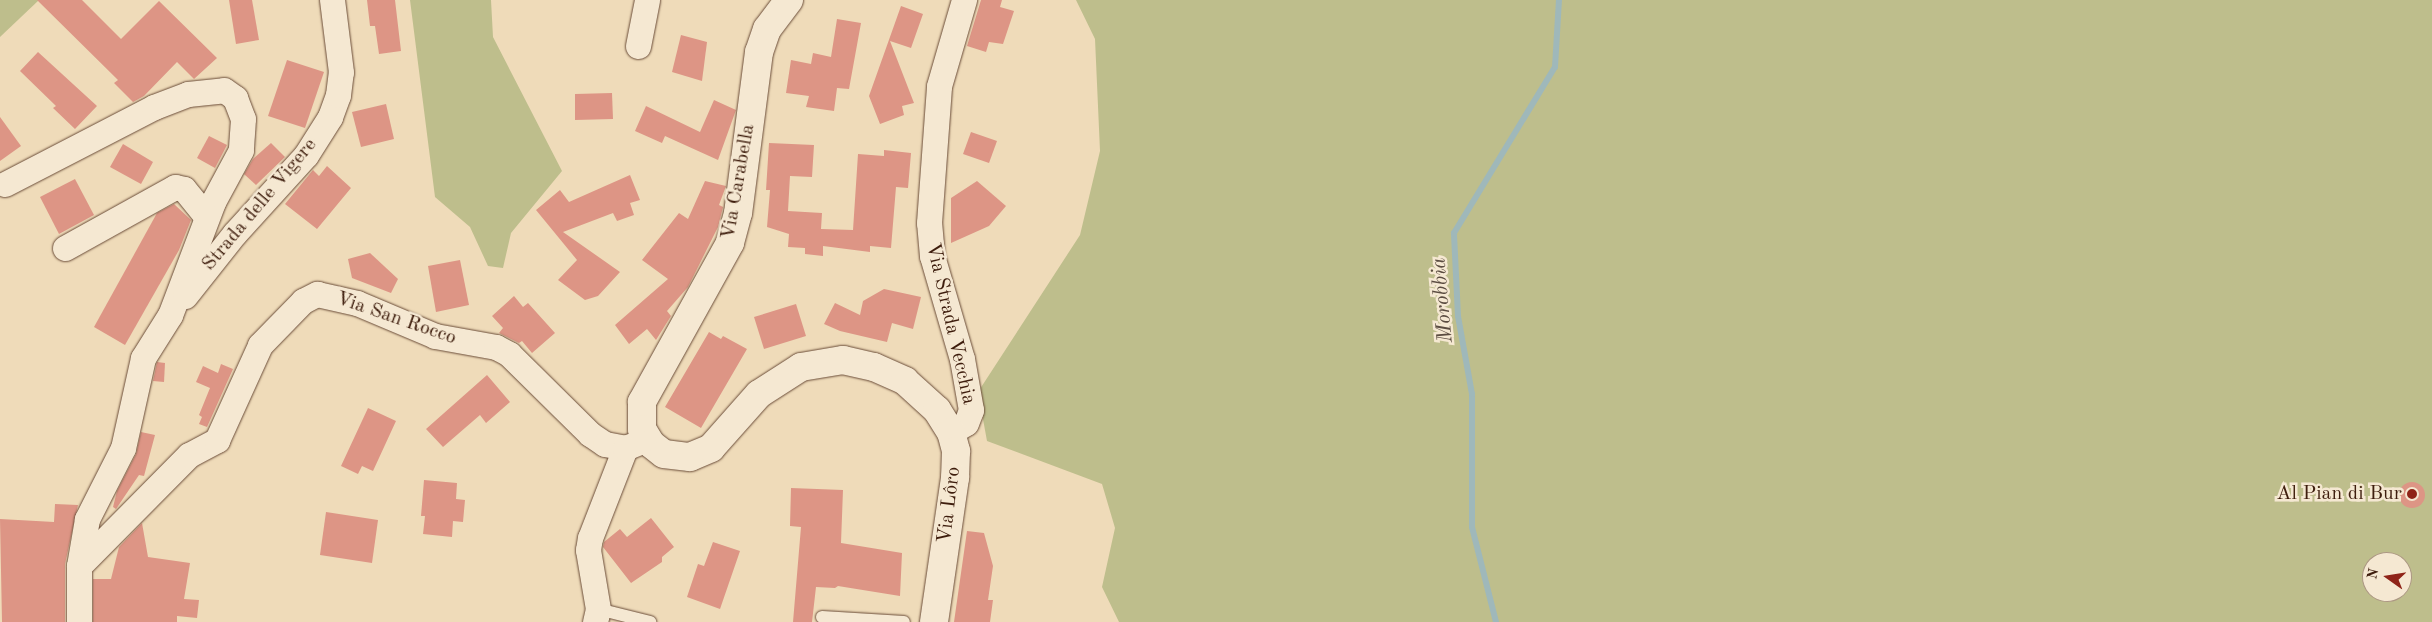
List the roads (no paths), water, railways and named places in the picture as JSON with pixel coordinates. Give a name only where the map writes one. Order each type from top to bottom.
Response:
[{"type":"street","name":"Strada delle Vigere","points":[[170,315],[235,233],[306,155],[330,117],[338,95],[341,72],[332,0]]},
{"type":"street","points":[[638,46],[647,0]]},
{"type":"street","name":"Via Carabella","points":[[636,444],[642,402],[730,243],[738,213],[759,52],[767,29],[789,0]]},
{"type":"street","name":"Via Strada Vecchia","points":[[951,432],[968,420],[970,404],[961,354],[932,256],[929,223],[939,86],[964,0]]},
{"type":"street","points":[[5,184],[154,107],[188,94],[217,89],[235,98],[245,131],[242,150],[207,217],[170,315],[143,358],[123,448],[87,519],[79,566],[79,622]]},
{"type":"street","points":[[65,248],[175,187],[184,189],[207,217]]},
{"type":"street","name":"Via San Rocco","points":[[79,566],[189,454],[217,440],[260,345],[302,301],[317,294],[357,302],[435,336],[496,347],[509,354],[590,434],[605,444],[636,444]]},
{"type":"street","name":"Via Lôro","points":[[636,444],[656,449],[673,457],[702,454],[722,438],[745,408],[774,381],[814,362],[844,360],[874,366],[904,381],[933,406],[951,432],[957,464],[934,622]]},
{"type":"street","points":[[596,615],[588,550],[636,444]]},
{"type":"lane","points":[[596,615],[650,622]]},
{"type":"lane","points":[[822,617],[904,622]]},
{"type":"waterway","name":"Morobbia","points":[[1496,622],[1472,527],[1472,394],[1458,316],[1454,233],[1555,67],[1559,0]]},
{"type":"place","name":"Al Pian di Bur","points":[[2412,494]]}]
